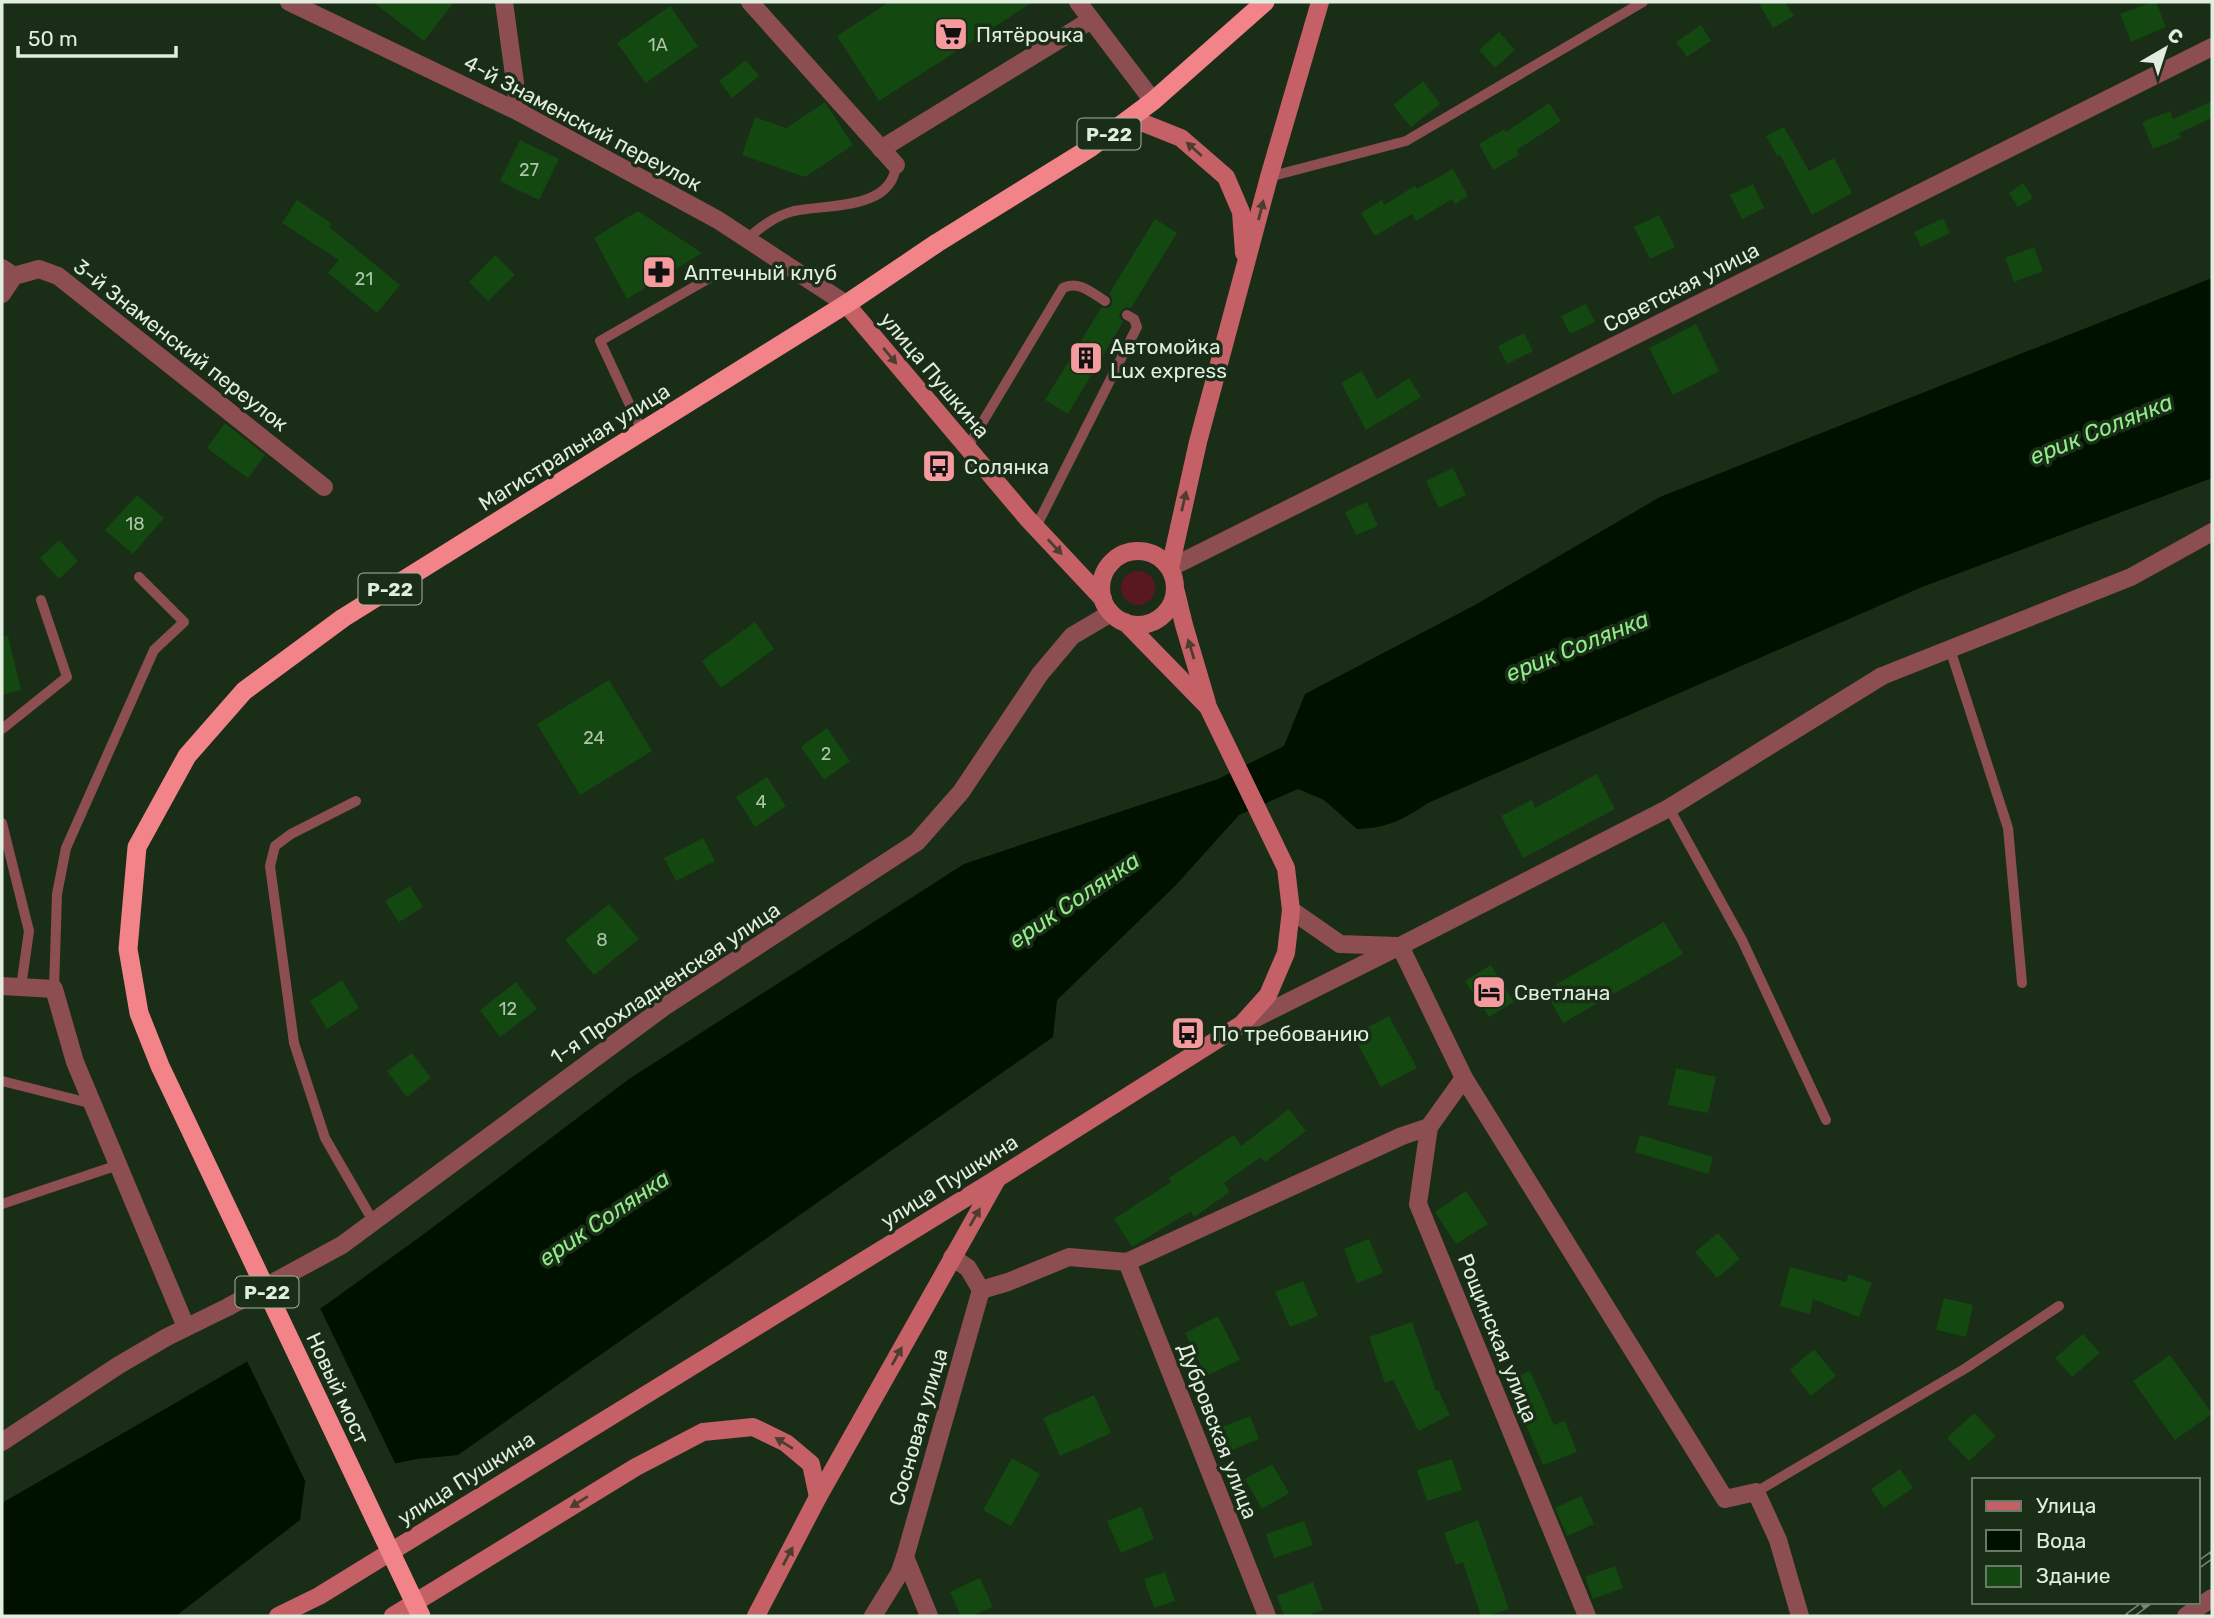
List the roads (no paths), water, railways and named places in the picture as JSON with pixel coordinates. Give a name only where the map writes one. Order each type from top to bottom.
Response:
[{"type":"highway","name":"Магистральная улица","points":[[160,1066],[139,1013],[128,949],[137,847],[187,756],[244,691],[343,618],[1090,148],[1153,101],[1265,2]]},
{"type":"highway","name":"Новый мост","points":[[160,1066],[421,1616]]},
{"type":"main road","points":[[1170,568],[1198,442],[1269,177],[1320,2]]},
{"type":"main road","points":[[1131,118],[1181,138],[1226,177],[1241,212],[1245,245],[1238,298]]},
{"type":"main road","name":"улица Пушкина","points":[[278,1616],[318,1595],[998,1178],[1242,1024],[1268,995],[1286,953],[1292,910],[1286,868],[1208,706],[1113,611],[1036,527],[846,304]]},
{"type":"main road","points":[[1176,590],[1167,612],[1148,624],[1136,625],[1113,611],[1101,589],[1105,570],[1111,562],[1128,552],[1137,550],[1156,555],[1170,568],[1208,706]]},
{"type":"main road","points":[[756,1616],[818,1497],[998,1178]]},
{"type":"main road","points":[[393,1616],[636,1467],[703,1432],[753,1427],[786,1443],[811,1464],[818,1497]]},
{"type":"street","name":"4-й Знаменский переулок","points":[[289,2],[519,112],[718,220],[846,304]]},
{"type":"street","points":[[503,2],[519,112]]},
{"type":"street","points":[[750,2],[896,165]]},
{"type":"street","points":[[881,149],[1084,8],[1153,101]]},
{"type":"street","name":"Советская улица","points":[[1170,568],[2212,47]]},
{"type":"street","name":"3-й Знаменский переулок","points":[[8,272],[39,269],[58,276],[324,487]]},
{"type":"street","points":[[2,294],[8,272]]},
{"type":"street","points":[[1242,1024],[1669,808],[1882,676],[2131,577],[2212,532]]},
{"type":"street","name":"1-я Прохладненская улица","points":[[2,1441],[118,1365],[322,1257],[664,1007],[917,842],[961,792],[1048,665],[1074,634],[1113,611]]},
{"type":"street","points":[[1292,910],[1340,944],[1400,946]]},
{"type":"street","points":[[1400,946],[1464,1078],[1725,1499],[1756,1492],[1778,1540],[1800,1616]]},
{"type":"street","points":[[2,985],[54,989],[75,1062],[186,1327]]},
{"type":"street","name":"Рощинская улица","points":[[1464,1078],[1429,1127],[1418,1204],[1587,1616]]},
{"type":"street","points":[[953,1257],[968,1268],[981,1290],[1069,1257],[1127,1262],[1402,1136],[1429,1127]]},
{"type":"street","name":"Дубровская улица","points":[[1127,1262],[1266,1616]]},
{"type":"street","name":"Сосновая улица","points":[[873,1616],[899,1574],[905,1557],[981,1290]]},
{"type":"street","points":[[905,1557],[929,1616]]},
{"type":"street","points":[[2186,1616],[2212,1598]]},
{"type":"lane","points":[[1269,177],[1406,141],[1643,2]]},
{"type":"lane","points":[[747,239],[768,221],[794,211],[848,205],[879,194],[895,177],[896,165]]},
{"type":"lane","points":[[642,431],[600,341],[713,276]]},
{"type":"lane","points":[[967,448],[1063,288],[1070,284],[1079,285],[1105,301]]},
{"type":"lane","points":[[1036,527],[1138,327],[1135,319],[1127,315]]},
{"type":"lane","points":[[54,989],[57,894],[66,848],[154,650],[184,622],[139,577]]},
{"type":"lane","points":[[2,729],[67,677],[41,600]]},
{"type":"lane","points":[[1950,649],[2008,828],[2022,983]]},
{"type":"lane","points":[[356,801],[291,834],[275,846],[270,866],[294,1043],[325,1138],[373,1221]]},
{"type":"lane","points":[[1669,808],[1742,940],[1826,1120]]},
{"type":"lane","points":[[2,823],[29,931],[21,987]]},
{"type":"lane","points":[[2,1080],[93,1104]]},
{"type":"lane","points":[[2,1205],[118,1165]]},
{"type":"lane","points":[[1756,1492],[1966,1368],[2059,1306]]},
{"type":"water","name":"ерик Солянка","points":[[2212,278],[2212,478],[1922,587],[1428,803],[1394,822],[1357,829],[1324,800],[1298,789],[1239,815],[1176,885],[1057,1000],[1053,1037],[458,1455],[417,1459],[305,1482],[300,1520],[176,1616],[2,1616],[2,1503],[248,1361],[424,1234],[629,1079],[964,864],[1218,779],[1284,746],[1305,694],[1475,605],[1660,497]]},
{"type":"railway","points":[[2200,1564],[2212,1555]]},
{"type":"railway","points":[[2129,1616],[2145,1604]]},
{"type":"place","name":"Пятёрочка","points":[[951,34]]},
{"type":"place","name":"Аптечный клуб","points":[[659,272]]},
{"type":"place","name":"Автомойка Lux express","points":[[1086,358]]},
{"type":"place","name":"Солянка","points":[[939,466]]},
{"type":"place","name":"Светлана","points":[[1489,992]]},
{"type":"place","name":"По требованию","points":[[1188,1033]]}]
